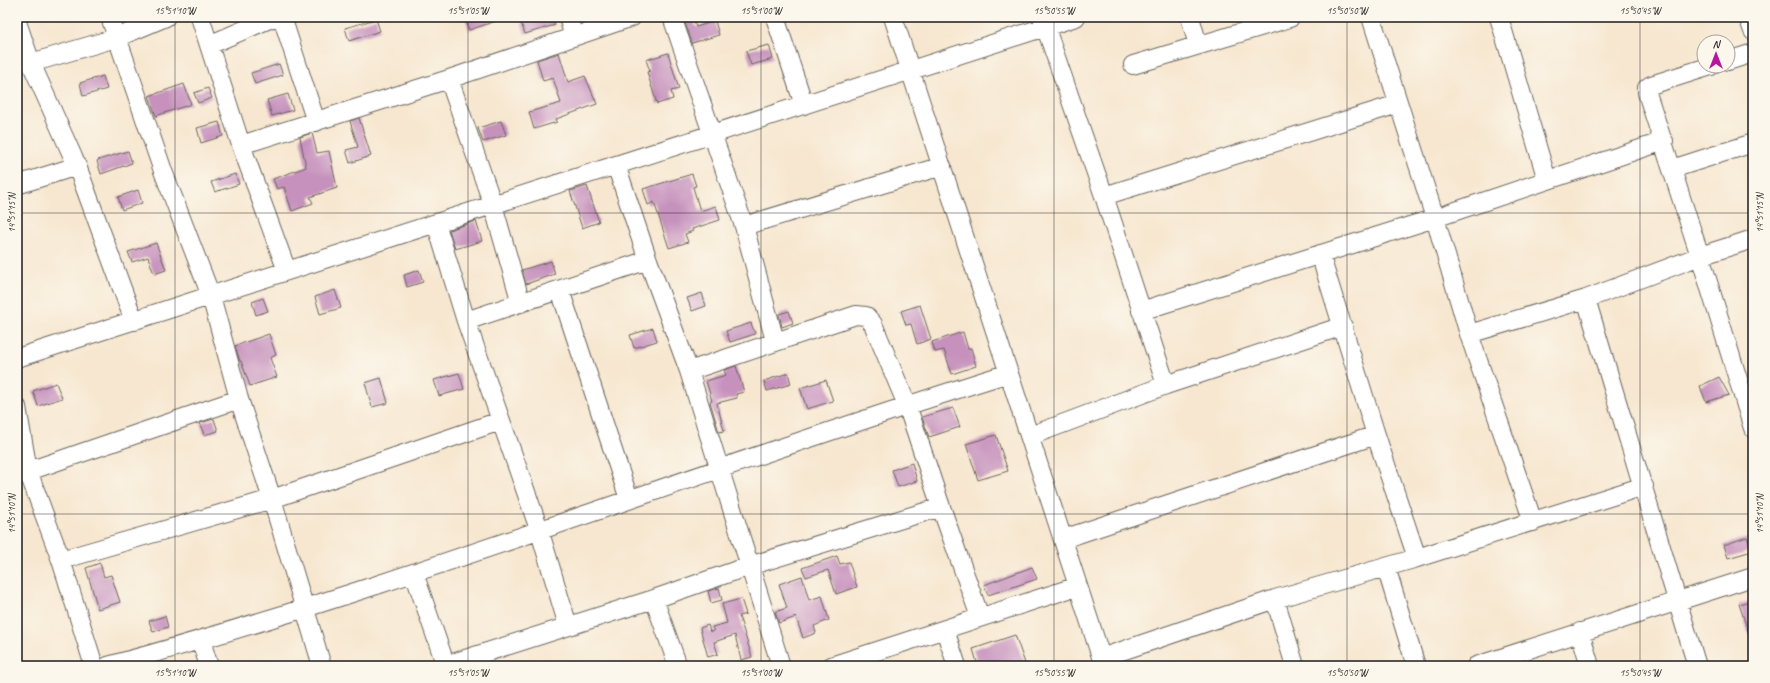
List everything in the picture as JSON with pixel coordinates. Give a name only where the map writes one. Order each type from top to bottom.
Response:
[{"type":"street","points":[[110,17],[162,171],[211,296],[239,399],[272,499],[322,666]]},
{"type":"street","points":[[31,63],[116,38],[166,17]]},
{"type":"street","points":[[200,17],[241,145],[287,271]]},
{"type":"street","points":[[209,45],[274,17]]},
{"type":"street","points":[[282,17],[316,122]]},
{"type":"street","points":[[568,17],[574,37]]},
{"type":"street","points":[[241,145],[449,80],[632,17]]},
{"type":"street","points":[[672,17],[744,226],[774,341]]},
{"type":"street","points":[[776,17],[804,105]]},
{"type":"street","points":[[893,17],[1103,662],[1275,599],[1417,558],[1644,486]]},
{"type":"street","points":[[17,358],[911,70],[1044,22],[1076,17]]},
{"type":"street","points":[[1190,17],[1198,45]]},
{"type":"street","points":[[1371,17],[1435,218],[1469,334],[1533,522]]},
{"type":"street","points":[[1499,17],[1547,180]]},
{"type":"street","points":[[1748,17],[1753,31]]},
{"type":"street","points":[[1134,64],[1290,18]]},
{"type":"street","points":[[17,22],[31,63],[77,166],[134,321]]},
{"type":"street","points":[[1044,22],[1104,196],[1166,385]]},
{"type":"street","points":[[1736,58],[1753,53]]},
{"type":"street","points":[[1696,71],[1651,85],[1647,88],[1647,93],[1664,141],[1700,256],[1746,378],[1753,428]]},
{"type":"street","points":[[449,80],[493,205],[521,303]]},
{"type":"street","points":[[1104,196],[1398,104]]},
{"type":"street","points":[[1141,312],[1435,218],[1664,141]]},
{"type":"street","points":[[1672,169],[1753,143]]},
{"type":"street","points":[[616,165],[648,260],[689,371],[781,666]]},
{"type":"street","points":[[17,185],[77,166]]},
{"type":"street","points":[[744,226],[942,166]]},
{"type":"street","points":[[436,223],[466,321],[539,529],[568,626]]},
{"type":"street","points":[[1469,334],[1586,299],[1700,256],[1753,239]]},
{"type":"street","points":[[1320,254],[1376,436],[1417,558]]},
{"type":"street","points":[[466,321],[648,260]]},
{"type":"street","points":[[560,290],[629,499]]},
{"type":"street","points":[[1586,299],[1644,486],[1697,666]]},
{"type":"street","points":[[689,371],[774,341],[856,315],[866,316],[873,324],[907,405],[980,617]]},
{"type":"street","points":[[1030,436],[1166,385],[1343,326]]},
{"type":"street","points":[[108,666],[201,641],[414,573],[539,529],[720,470],[907,405],[1009,374]]},
{"type":"street","points":[[23,473],[239,399]]},
{"type":"street","points":[[17,407],[23,473],[62,560],[94,666]]},
{"type":"street","points":[[62,560],[272,499],[500,421]]},
{"type":"street","points":[[1063,539],[1376,436]]},
{"type":"street","points":[[414,573],[445,666],[654,599],[749,566],[941,507]]},
{"type":"street","points":[[1386,567],[1416,666]]},
{"type":"street","points":[[1476,666],[1753,577]]},
{"type":"street","points":[[831,666],[1078,586]]},
{"type":"street","points":[[654,599],[678,666]]},
{"type":"street","points":[[1275,599],[1295,666]]},
{"type":"street","points":[[944,630],[956,666]]},
{"type":"street","points":[[1580,632],[1590,666]]},
{"type":"street","points":[[201,641],[209,666]]},
{"type":"building","points":[[465,17],[501,17],[502,19],[469,30]]},
{"type":"building","points":[[539,17],[552,17],[555,25],[525,34],[521,23]]},
{"type":"building","points":[[683,17],[693,17],[696,27],[715,21],[719,35],[692,43]]},
{"type":"building","points":[[376,19],[380,31],[349,41],[345,28]]},
{"type":"building","points":[[769,45],[773,59],[751,65],[746,51]]},
{"type":"building","points":[[559,53],[568,82],[585,76],[597,104],[556,119],[557,122],[534,129],[529,112],[561,103],[553,78],[543,81],[537,60]]},
{"type":"building","points":[[668,53],[679,89],[671,91],[673,99],[657,104],[647,72],[650,71],[646,60]]},
{"type":"building","points":[[279,64],[283,75],[255,84],[251,73]]},
{"type":"building","points":[[103,76],[107,89],[83,96],[80,83]]},
{"type":"building","points":[[184,84],[191,104],[156,116],[149,96]]},
{"type":"building","points":[[208,88],[212,98],[198,103],[194,93]]},
{"type":"building","points":[[288,94],[293,110],[272,116],[267,100]]},
{"type":"building","points":[[359,118],[371,156],[350,163],[346,150],[358,147],[350,121]]},
{"type":"building","points":[[501,121],[506,135],[483,142],[478,128]]},
{"type":"building","points":[[219,122],[223,136],[201,143],[197,128]]},
{"type":"building","points":[[312,133],[317,153],[329,151],[337,188],[310,197],[313,203],[292,211],[284,187],[277,189],[273,179],[306,167],[300,137]]},
{"type":"building","points":[[128,151],[132,163],[101,174],[98,160]]},
{"type":"building","points":[[235,174],[239,184],[215,192],[211,182]]},
{"type":"building","points":[[692,174],[696,186],[693,187],[700,211],[716,206],[720,220],[692,229],[693,231],[685,234],[688,242],[669,248],[654,202],[648,205],[643,189]]},
{"type":"building","points":[[587,186],[599,222],[582,228],[570,191]]},
{"type":"building","points":[[138,190],[142,203],[122,210],[118,197]]},
{"type":"building","points":[[476,221],[482,241],[455,249],[449,230]]},
{"type":"building","points":[[156,243],[166,270],[154,274],[148,257],[132,262],[128,252]]},
{"type":"building","points":[[551,261],[555,274],[526,284],[522,270]]},
{"type":"building","points":[[419,270],[423,282],[407,287],[404,275]]},
{"type":"building","points":[[335,290],[341,308],[320,314],[315,297]]},
{"type":"building","points":[[702,293],[706,306],[692,311],[687,298]]},
{"type":"building","points":[[263,298],[268,311],[256,315],[252,302]]},
{"type":"building","points":[[920,305],[931,339],[917,344],[911,324],[906,325],[901,311]]},
{"type":"building","points":[[789,311],[793,323],[782,327],[779,314]]},
{"type":"building","points":[[751,323],[755,334],[730,342],[726,331]]},
{"type":"building","points":[[653,328],[657,341],[634,348],[630,335]]},
{"type":"building","points":[[963,332],[968,349],[971,348],[976,366],[952,374],[944,350],[935,352],[932,342]]},
{"type":"building","points":[[269,334],[276,355],[270,358],[277,377],[250,386],[235,346]]},
{"type":"building","points":[[736,366],[744,392],[736,394],[737,398],[717,403],[724,431],[719,432],[710,402],[712,401],[706,381],[726,375],[724,370]]},
{"type":"building","points":[[459,373],[464,389],[439,396],[434,380]]},
{"type":"building","points":[[788,373],[791,384],[767,391],[764,381]]},
{"type":"building","points":[[1719,377],[1729,395],[1706,402],[1700,386]]},
{"type":"building","points":[[381,378],[388,403],[372,407],[365,383]]},
{"type":"building","points":[[826,380],[833,401],[807,409],[800,388]]},
{"type":"building","points":[[56,383],[62,398],[38,406],[33,391]]},
{"type":"building","points":[[953,408],[960,427],[929,437],[922,417]]},
{"type":"building","points":[[214,419],[218,431],[204,435],[200,423]]},
{"type":"building","points":[[996,435],[1008,471],[978,480],[966,444]]},
{"type":"building","points":[[912,463],[917,481],[898,487],[892,470]]},
{"type":"building","points":[[1747,537],[1752,551],[1728,558],[1724,545]]},
{"type":"building","points":[[837,556],[840,564],[849,562],[857,587],[836,594],[828,570],[806,577],[802,568]]},
{"type":"building","points":[[100,563],[104,577],[111,575],[120,602],[98,609],[86,568]]},
{"type":"building","points":[[1032,567],[1037,579],[988,595],[984,585]]},
{"type":"building","points":[[802,576],[809,600],[822,596],[829,620],[814,626],[816,633],[803,638],[796,617],[779,623],[775,612],[787,608],[779,584]]},
{"type":"building","points":[[719,588],[722,600],[711,603],[708,591]]},
{"type":"building","points":[[741,599],[746,614],[739,616],[752,657],[741,660],[735,635],[714,642],[718,654],[708,657],[700,628],[708,625],[710,632],[714,631],[712,627],[727,623],[722,604]]},
{"type":"building","points":[[1753,600],[1753,640],[1751,640],[1739,604]]},
{"type":"building","points":[[165,616],[168,627],[153,632],[149,621]]},
{"type":"building","points":[[1015,635],[1026,666],[978,666],[973,649]]}]
